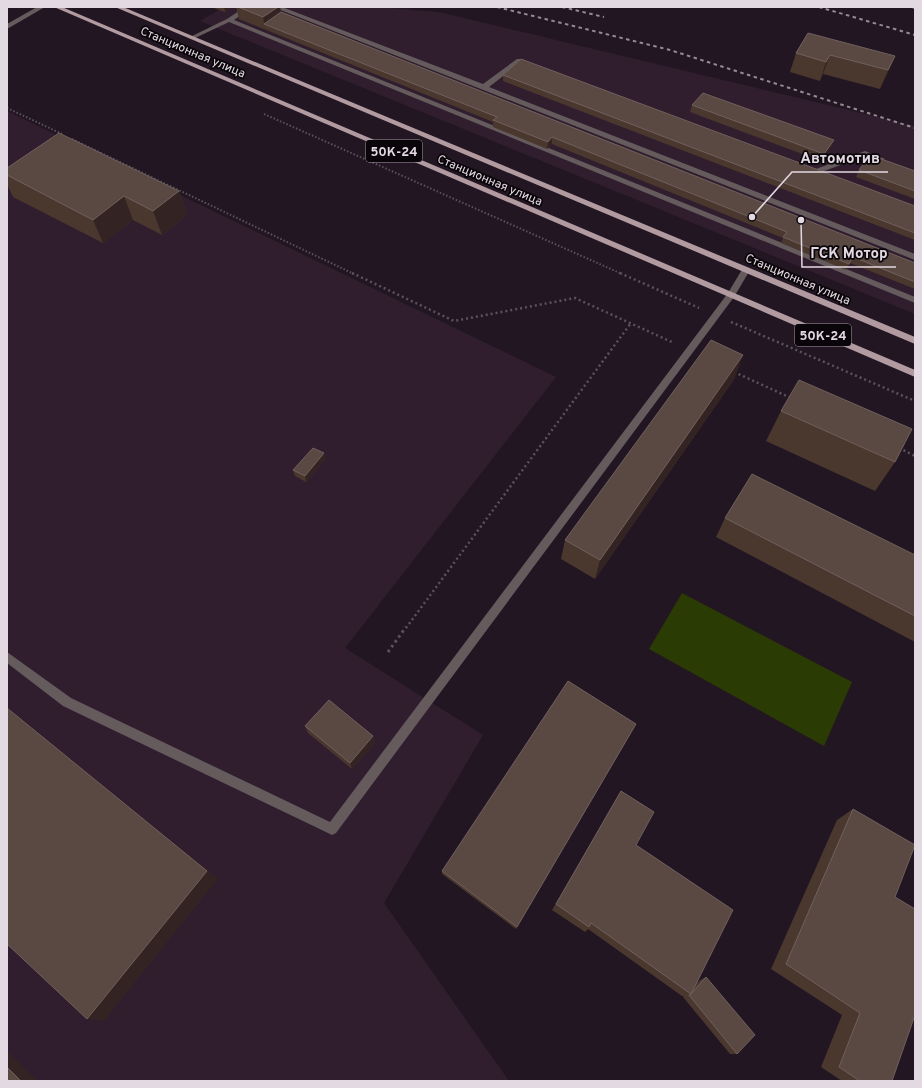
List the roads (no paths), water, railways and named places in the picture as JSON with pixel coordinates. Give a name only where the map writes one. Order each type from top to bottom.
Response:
[{"type":"main road","name":"Станционная улица","points":[[57,7],[915,374]]},
{"type":"main road","name":"Станционная улица","points":[[118,7],[915,341]]},
{"type":"lane","points":[[7,27],[42,7]]},
{"type":"lane","points":[[191,38],[229,20],[249,7]]},
{"type":"lane","points":[[276,7],[484,87],[915,257]]},
{"type":"lane","points":[[229,20],[915,300]]},
{"type":"lane","points":[[484,87],[519,60],[534,66]]},
{"type":"lane","points":[[816,172],[865,153],[886,161]]},
{"type":"lane","points":[[801,166],[830,177]]},
{"type":"lane","points":[[7,657],[67,702],[332,829],[716,316],[746,270]]},
{"type":"railway","points":[[497,7],[670,50],[915,128]]},
{"type":"railway","points":[[562,7],[604,17]]},
{"type":"railway","points":[[819,7],[915,35]]},
{"type":"place","name":"Автомотив","points":[[752,217]]},
{"type":"place","name":"ГСК Мотор","points":[[801,220]]}]
